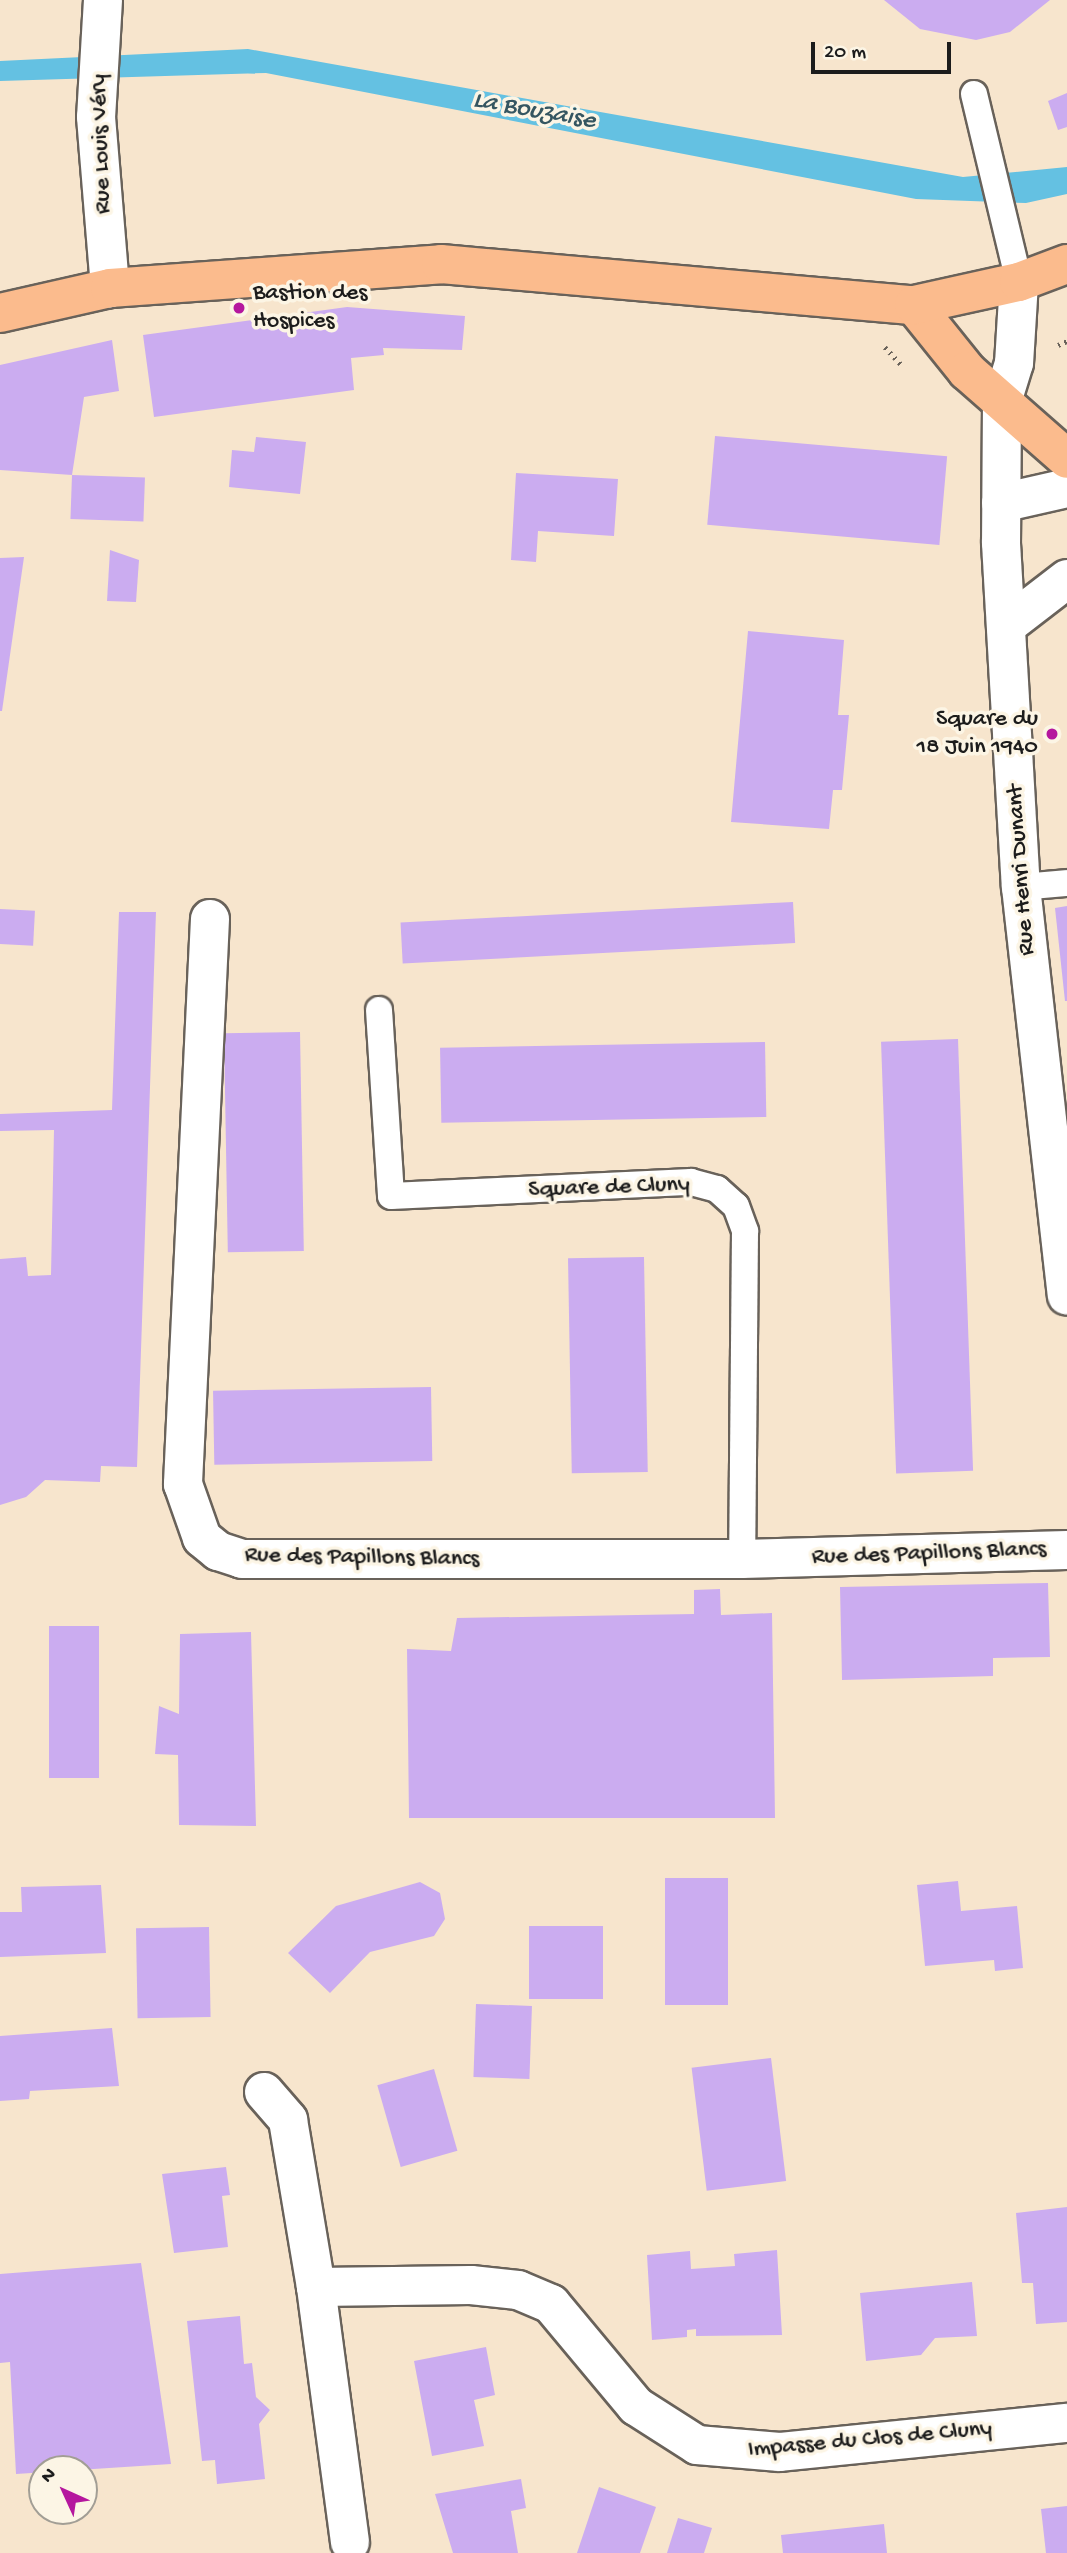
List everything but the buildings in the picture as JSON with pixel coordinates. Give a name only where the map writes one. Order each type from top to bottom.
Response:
[{"type":"main road","points":[[0,313],[110,288],[442,264],[914,305],[1019,282],[1067,264]]},
{"type":"main road","points":[[914,305],[1002,402],[1067,459]]},
{"type":"street","name":"Rue Louis Véry","points":[[102,14],[96,117],[110,288]]},
{"type":"street","name":"Rue Henri Dunant","points":[[1019,282],[1014,363],[1002,402],[1006,626],[1021,887],[1067,1295]]},
{"type":"street","points":[[1002,503],[1067,488]]},
{"type":"street","points":[[1006,626],[1067,579]]},
{"type":"street","name":"Rue des Papillons Blancs","points":[[210,919],[183,1484],[202,1538],[242,1559],[742,1559],[1067,1550]]},
{"type":"street","points":[[264,2092],[288,2120],[316,2287],[350,2542]]},
{"type":"street","name":"Impasse du Clos de Cluny","points":[[316,2287],[519,2290],[551,2304],[636,2406],[697,2445],[780,2452],[1067,2423]]},
{"type":"lane","points":[[974,94],[1019,282]]},
{"type":"lane","points":[[1021,887],[1067,883]]},
{"type":"lane","name":"Square de Cluny","points":[[379,1010],[391,1196],[691,1182],[717,1189],[736,1206],[746,1231],[742,1559]]},
{"type":"water","name":"La Bouzaise","points":[[248,49],[963,177],[1067,167],[1067,194],[1026,203],[916,199],[266,73],[0,81],[0,61]]},
{"type":"place","name":"Bastion des Hospices","points":[[239,308]]},
{"type":"place","name":"Square du 18 Juin 1940","points":[[1052,734]]}]
